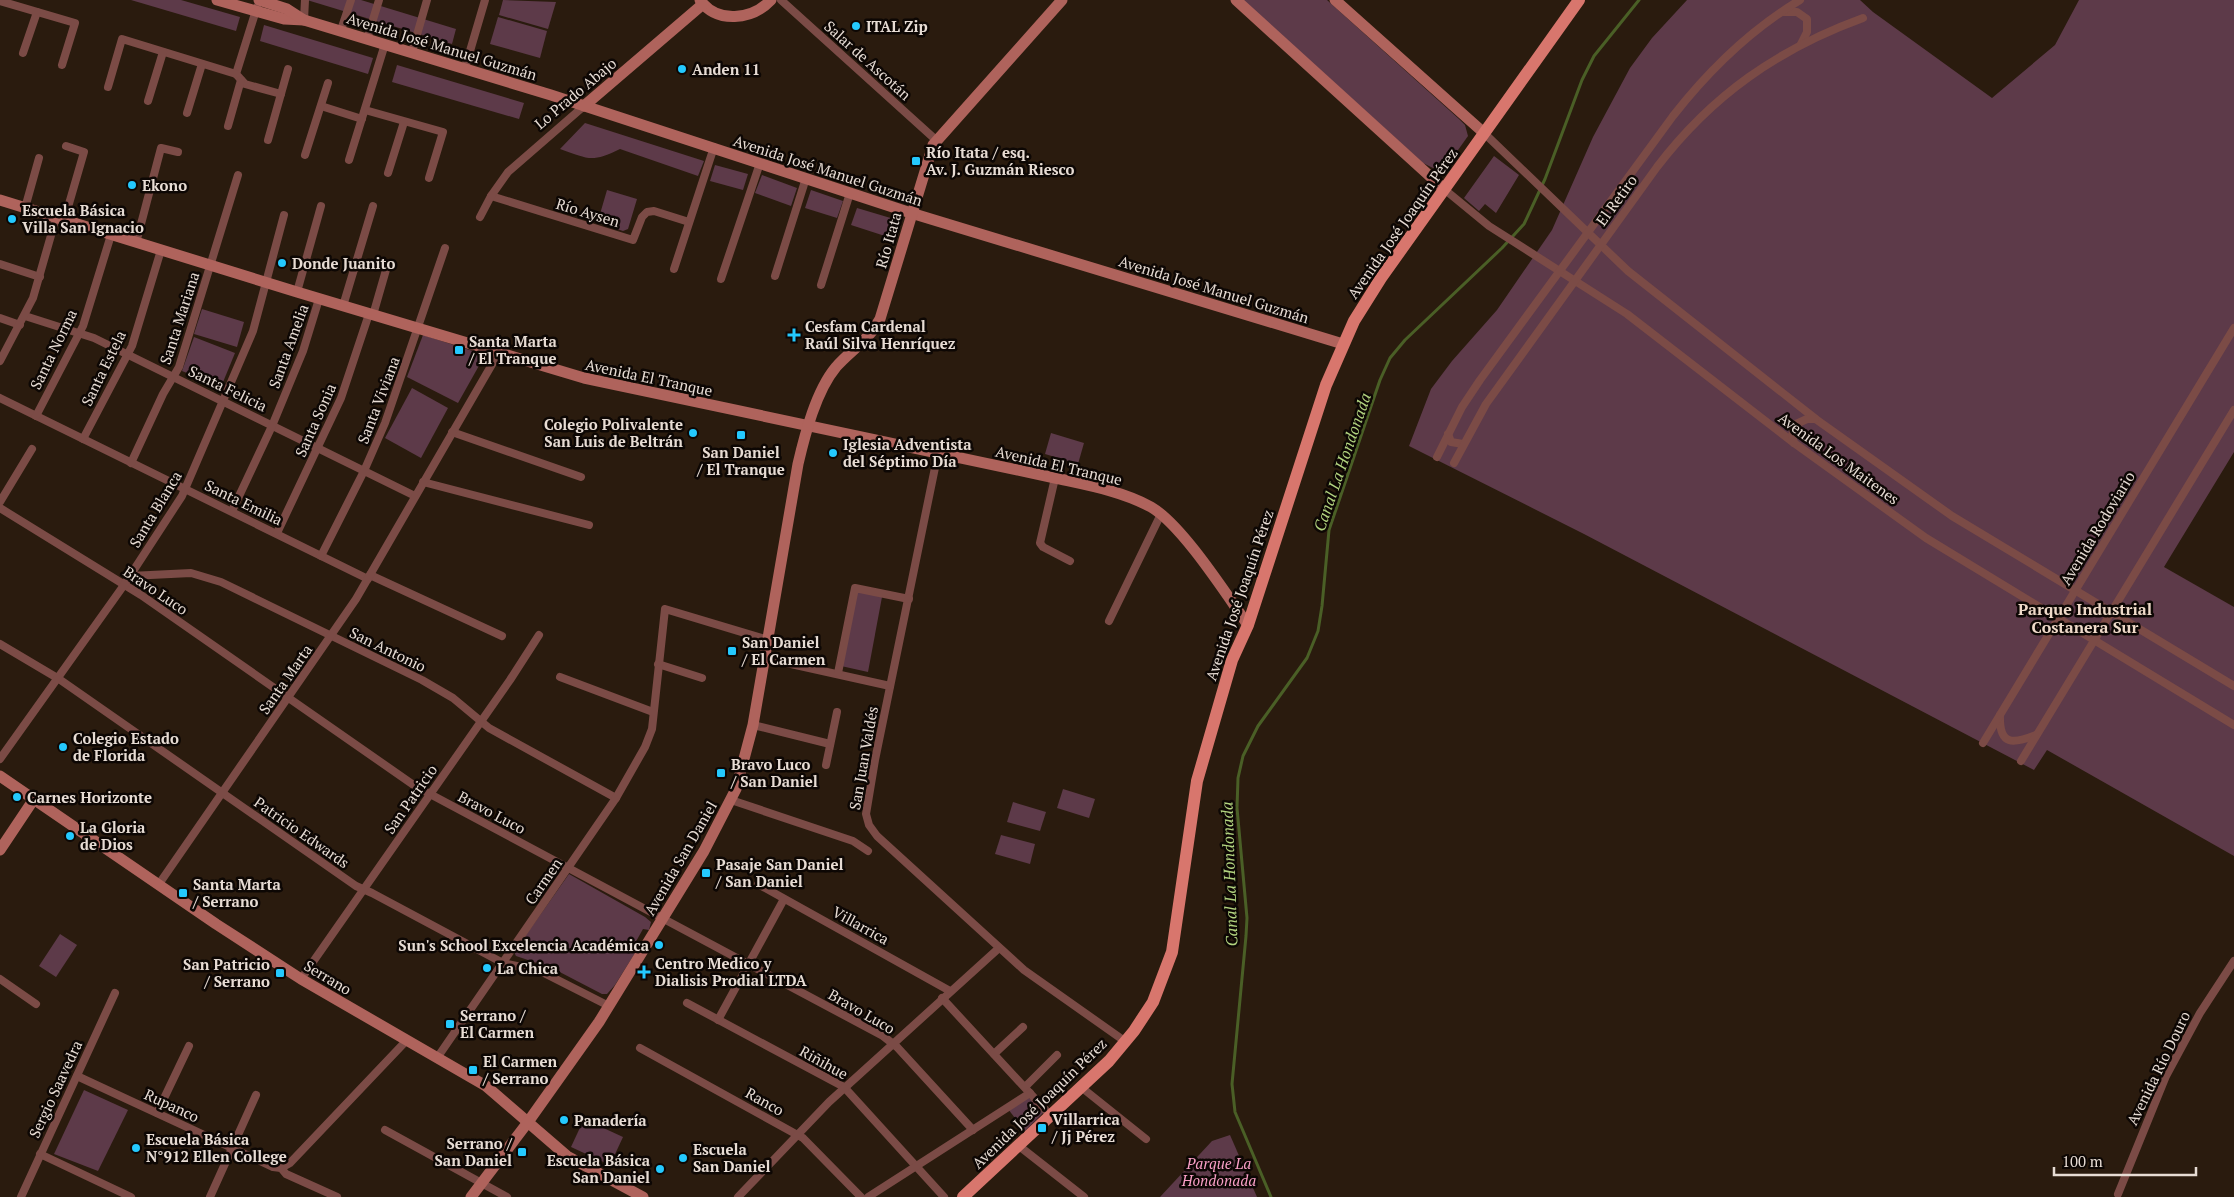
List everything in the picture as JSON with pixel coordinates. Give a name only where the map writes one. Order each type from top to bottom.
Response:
[{"type":"main road","name":"Avenida José Joaquín Pérez","points":[[963,1197],[1081,1088],[1126,1042],[1153,1002],[1172,952],[1197,781],[1232,660],[1248,625],[1326,385],[1343,344],[1371,293],[1580,0]]},
{"type":"street","name":"Avenida José Manuel Guzmán","points":[[217,0],[258,4],[284,20],[304,20],[341,30],[760,162],[911,214],[1343,344]]},
{"type":"street","points":[[304,20],[305,0]]},
{"type":"street","points":[[341,30],[351,0]]},
{"type":"street","points":[[367,38],[378,0]]},
{"type":"street","points":[[412,52],[427,0]]},
{"type":"street","points":[[465,68],[485,0]]},
{"type":"street","points":[[701,2],[719,15],[739,17],[758,11],[771,0]]},
{"type":"street","name":"Salar de Ascotán","points":[[781,0],[936,140]]},
{"type":"street","name":"Río Itata","points":[[809,426],[827,380],[842,361],[876,326],[884,309],[930,150],[936,140],[1062,0]]},
{"type":"street","points":[[1236,0],[1444,189]]},
{"type":"street","points":[[1335,0],[1484,133]]},
{"type":"street","name":"El Retiro","points":[[1437,456],[1471,393],[1558,270],[1673,116],[1701,81],[1748,37],[1800,0]]},
{"type":"street","points":[[0,1],[75,23],[62,65]]},
{"type":"street","name":"Lo Prado Abajo","points":[[480,217],[500,182],[519,161],[701,2]]},
{"type":"street","points":[[228,126],[258,4]]},
{"type":"street","points":[[24,53],[37,12]]},
{"type":"street","points":[[1781,12],[1797,12],[1807,19],[1807,32],[1801,44]]},
{"type":"street","name":"El Retiro","points":[[1454,463],[1462,444],[1486,404],[1670,150],[1699,118],[1742,81],[1801,44],[1863,18]]},
{"type":"street","points":[[108,87],[122,39],[202,64],[239,77],[245,84],[280,94]]},
{"type":"street","points":[[349,160],[386,44]]},
{"type":"street","points":[[148,101],[163,52]]},
{"type":"street","points":[[187,113],[202,64]]},
{"type":"street","points":[[268,140],[288,69]]},
{"type":"street","points":[[305,155],[328,83]]},
{"type":"street","points":[[321,106],[362,118]]},
{"type":"street","points":[[365,110],[443,132],[429,178]]},
{"type":"street","points":[[388,173],[404,122]]},
{"type":"street","name":"Avenida Los Maitenes","points":[[1484,133],[1565,209],[1600,246],[1658,296],[1816,420],[1952,516],[2234,686]]},
{"type":"street","points":[[0,361],[25,316],[84,152],[66,146]]},
{"type":"street","points":[[136,243],[161,148],[178,152]]},
{"type":"street","points":[[674,269],[714,148]]},
{"type":"street","points":[[25,208],[39,158]]},
{"type":"street","points":[[721,279],[760,162]]},
{"type":"street","name":"Santa Mariana","points":[[131,463],[179,367],[238,176]]},
{"type":"street","points":[[775,276],[806,178]]},
{"type":"street","name":"Avenida Los Maitenes","points":[[1444,189],[1488,226],[1627,314],[1794,444],[1926,538],[2057,620],[2234,725]]},
{"type":"street","points":[[821,285],[850,193]]},
{"type":"street","name":"Río Aysen","points":[[491,196],[633,240],[642,217],[650,211],[689,222]]},
{"type":"street","name":"Avenida El Tranque","points":[[0,200],[498,354],[593,380],[1055,478],[1122,495],[1145,504],[1161,514],[1192,548],[1248,625]]},
{"type":"street","points":[[297,292],[321,206]]},
{"type":"street","points":[[343,306],[373,206]]},
{"type":"street","name":"Santa Blanca","points":[[0,759],[124,585],[185,489],[252,331],[267,283],[284,215]]},
{"type":"street","name":"Santa Norma","points":[[36,416],[79,333],[111,235]]},
{"type":"street","name":"Santa Viviana","points":[[322,556],[364,471],[385,423],[419,329],[445,248]]},
{"type":"street","name":"Santa Estela","points":[[83,439],[132,346],[161,250]]},
{"type":"street","points":[[0,264],[40,277]]},
{"type":"street","name":"Santa Sonia","points":[[277,533],[341,398],[388,264]]},
{"type":"street","name":"Santa Amelia","points":[[232,511],[272,426],[304,351],[319,299]]},
{"type":"street","name":"Santa Felicia","points":[[25,316],[79,333],[127,354],[415,496]]},
{"type":"street","points":[[0,318],[20,324]]},
{"type":"street","name":"Avenida Rodoviario","points":[[1983,743],[2234,328]]},
{"type":"street","name":"Santa Marta","points":[[159,884],[332,636],[369,577],[498,354]]},
{"type":"street","name":"Santa Emilia","points":[[0,398],[322,556],[502,636]]},
{"type":"street","points":[[2021,761],[2234,410]]},
{"type":"street","points":[[1794,444],[1792,435],[1796,424],[1807,418],[1816,420]]},
{"type":"street","name":"Avenida San Daniel","points":[[471,1197],[528,1122],[609,1006],[708,845],[731,800],[744,766],[753,725],[798,464],[809,426]]},
{"type":"street","points":[[452,432],[581,477]]},
{"type":"street","points":[[1448,434],[1452,442],[1462,444]]},
{"type":"street","points":[[0,502],[32,449]]},
{"type":"street","name":"San Juan Valdés","points":[[938,454],[866,809],[869,825],[893,852],[999,948],[1031,975],[1126,1042]]},
{"type":"street","points":[[1055,478],[1040,543],[1043,547],[1070,561]]},
{"type":"street","points":[[423,482],[588,525]]},
{"type":"street","name":"Bravo Luco","points":[[0,508],[124,585],[430,795],[879,1034],[893,1044],[973,1130]]},
{"type":"street","points":[[1110,621],[1161,514]]},
{"type":"street","name":"San Antonio","points":[[130,576],[182,573],[210,578],[439,690],[461,704],[481,722],[616,798]]},
{"type":"street","points":[[838,673],[854,588],[909,599]]},
{"type":"street","name":"Carmen","points":[[437,1058],[616,798],[645,747],[652,729],[665,609],[768,640]]},
{"type":"street","name":"San Patricio","points":[[301,979],[481,722],[539,635]]},
{"type":"street","name":"Patricio Edwards","points":[[0,644],[58,679],[356,886],[502,963],[540,971],[609,1006]]},
{"type":"street","points":[[764,658],[890,686]]},
{"type":"street","points":[[658,664],[702,678]]},
{"type":"street","points":[[560,678],[654,712]]},
{"type":"street","points":[[826,765],[837,712]]},
{"type":"street","points":[[2000,715],[2002,732],[2008,740],[2018,742],[2036,735]]},
{"type":"street","points":[[753,725],[830,744]]},
{"type":"street","name":"Serrano","points":[[0,776],[301,979],[486,1086],[567,1156],[643,1197]]},
{"type":"street","points":[[0,850],[34,799]]},
{"type":"street","points":[[731,800],[853,841],[868,851]]},
{"type":"street","name":"Villarrica","points":[[758,884],[950,991]]},
{"type":"street","points":[[718,1020],[784,899]]},
{"type":"street","points":[[738,1197],[796,1134],[844,1087],[999,948]]},
{"type":"street","name":"Avenida Río Douro","points":[[2118,1194],[2141,1132],[2170,1067],[2200,1013],[2234,961]]},
{"type":"street","points":[[0,979],[36,1004]]},
{"type":"street","name":"Sergio Saavedra","points":[[20,1197],[115,993]]},
{"type":"street","points":[[942,998],[1051,1116]]},
{"type":"street","name":"Riñihue","points":[[687,1002],[844,1087],[917,1165],[944,1197]]},
{"type":"street","points":[[994,1054],[1022,1027]]},
{"type":"street","points":[[280,1168],[290,1163],[407,1040]]},
{"type":"street","points":[[157,1113],[189,1046]]},
{"type":"street","name":"Ranco","points":[[640,1048],[796,1134],[810,1144],[861,1197]]},
{"type":"street","points":[[868,1197],[973,1130],[1027,1090],[1057,1056]]},
{"type":"street","name":"Rupanco","points":[[77,1076],[273,1167],[280,1168],[286,1174],[337,1197]]},
{"type":"street","points":[[1081,1088],[1146,1139]]},
{"type":"street","points":[[210,1197],[256,1095]]},
{"type":"street","points":[[385,1130],[507,1197]]},
{"type":"street","points":[[1019,1146],[1084,1197]]},
{"type":"street","points":[[40,1154],[117,1194],[131,1197]]},
{"type":"green space","points":[[131,0],[181,0],[240,17],[236,31]]},
{"type":"green space","points":[[307,0],[361,0],[456,29],[452,44]]},
{"type":"green space","points":[[503,0],[556,2],[548,29],[499,15]]},
{"type":"green space","points":[[1243,0],[1327,0],[1459,119],[1465,125],[1468,136],[1446,167],[1433,168],[1423,163]]},
{"type":"green space","points":[[1687,0],[1860,0],[1873,12],[1992,98],[2055,45],[2079,0],[2234,0],[2234,452],[2164,567],[2234,607],[2234,856],[2047,750],[2034,770],[1584,534],[1409,446],[1431,389],[1452,361],[1497,310],[1552,230],[1593,137],[1630,68],[1652,38]]},
{"type":"green space","points":[[498,17],[547,31],[540,58],[490,44]]},
{"type":"green space","points":[[264,25],[373,58],[368,74],[260,41]]},
{"type":"green space","points":[[397,65],[524,103],[519,119],[392,82]]},
{"type":"green space","points":[[585,123],[704,161],[698,176],[620,149],[596,158],[590,158],[560,149]]},
{"type":"green space","points":[[1494,156],[1519,175],[1496,213],[1485,204],[1479,211],[1464,198]]},
{"type":"green space","points":[[715,165],[748,174],[743,190],[710,181]]},
{"type":"green space","points":[[762,175],[797,188],[791,206],[755,193]]},
{"type":"green space","points":[[607,190],[637,199],[628,229],[623,231],[608,226],[611,217],[600,214]]},
{"type":"green space","points":[[811,190],[843,201],[837,218],[805,208]]},
{"type":"green space","points":[[857,208],[894,219],[888,237],[851,225]]},
{"type":"green space","points":[[202,309],[244,322],[237,347],[194,334]]},
{"type":"green space","points":[[423,335],[485,355],[458,403],[407,377]]},
{"type":"green space","points":[[194,337],[235,353],[221,387],[182,371]]},
{"type":"green space","points":[[412,388],[448,408],[421,458],[385,438]]},
{"type":"green space","points":[[1051,433],[1084,443],[1078,464],[1045,454]]},
{"type":"green space","points":[[857,591],[882,597],[868,672],[841,666]]},
{"type":"green space","points":[[1063,789],[1095,799],[1089,818],[1057,808]]},
{"type":"green space","points":[[1013,802],[1046,812],[1040,831],[1007,822]]},
{"type":"green space","points":[[1001,835],[1035,844],[1030,864],[995,854]]},
{"type":"green space","points":[[569,874],[651,922],[649,930],[643,929],[634,945],[635,953],[615,985],[607,994],[602,994],[552,968],[516,956],[514,952]]},
{"type":"green space","points":[[60,934],[77,945],[56,977],[39,966]]},
{"type":"green space","points":[[84,1090],[128,1110],[98,1171],[54,1154]]},
{"type":"green space","points":[[1028,1097],[1044,1112],[1025,1131],[1008,1109]]},
{"type":"green space","points":[[584,1119],[623,1137],[610,1165],[571,1147]]},
{"type":"green space","name":"Parque La Hondonada","points":[[1230,1135],[1257,1197],[1160,1197],[1212,1141]]},
{"type":"waterway","name":"Canal La Hondonada","points":[[1271,1197],[1235,1112],[1232,1084],[1247,918],[1237,808],[1238,778],[1243,756],[1258,726],[1307,658],[1318,631],[1329,530],[1380,380],[1390,358],[1405,340],[1502,248],[1524,224],[1545,179],[1582,80],[1594,56],[1639,0]]},
{"type":"place","name":"ITAL Zip","points":[[856,26]]},
{"type":"place","name":"Anden 11","points":[[682,69]]},
{"type":"place","name":"Río Itata / esq. Av. J. Guzmán Riesco","points":[[916,161]]},
{"type":"place","name":"Ekono","points":[[132,185]]},
{"type":"place","name":"Escuela Básica Villa San Ignacio","points":[[12,219]]},
{"type":"place","name":"Donde Juanito","points":[[282,263]]},
{"type":"place","name":"Cesfam Cardenal Raúl Silva Henríquez","points":[[794,335]]},
{"type":"place","name":"Santa Marta / El Tranque","points":[[459,350]]},
{"type":"place","name":"Colegio Polivalente San Luis de Beltrán","points":[[693,433]]},
{"type":"place","name":"San Daniel / El Tranque","points":[[741,435]]},
{"type":"place","name":"Iglesia Adventista del Séptimo Día","points":[[833,453]]},
{"type":"place","name":"San Daniel / El Carmen","points":[[732,651]]},
{"type":"place","name":"Colegio Estado de Florida","points":[[63,747]]},
{"type":"place","name":"Bravo Luco / San Daniel","points":[[721,773]]},
{"type":"place","name":"Carnes Horizonte","points":[[17,797]]},
{"type":"place","name":"La Gloria de Dios","points":[[70,836]]},
{"type":"place","name":"Pasaje San Daniel / San Daniel","points":[[706,873]]},
{"type":"place","name":"Santa Marta / Serrano","points":[[183,893]]},
{"type":"place","name":"Sun's School Excelencia Académica","points":[[659,945]]},
{"type":"place","name":"La Chica","points":[[487,968]]},
{"type":"place","name":"Centro Medico y Dialisis Prodial LTDA","points":[[644,972]]},
{"type":"place","name":"San Patricio / Serrano","points":[[280,973]]},
{"type":"place","name":"Serrano / El Carmen","points":[[450,1024]]},
{"type":"place","name":"El Carmen / Serrano","points":[[473,1070]]},
{"type":"place","name":"Panadería","points":[[564,1120]]},
{"type":"place","name":"Villarrica / Jj Pérez","points":[[1042,1128]]},
{"type":"place","name":"Escuela Básica N°912 Ellen College","points":[[136,1148]]},
{"type":"place","name":"Serrano / San Daniel","points":[[522,1152]]},
{"type":"place","name":"Escuela San Daniel","points":[[683,1158]]},
{"type":"place","name":"Escuela Básica San Daniel","points":[[660,1169]]},
{"type":"district","name":"Parque Industrial Costanera Sur","points":[[2085,618]]}]
